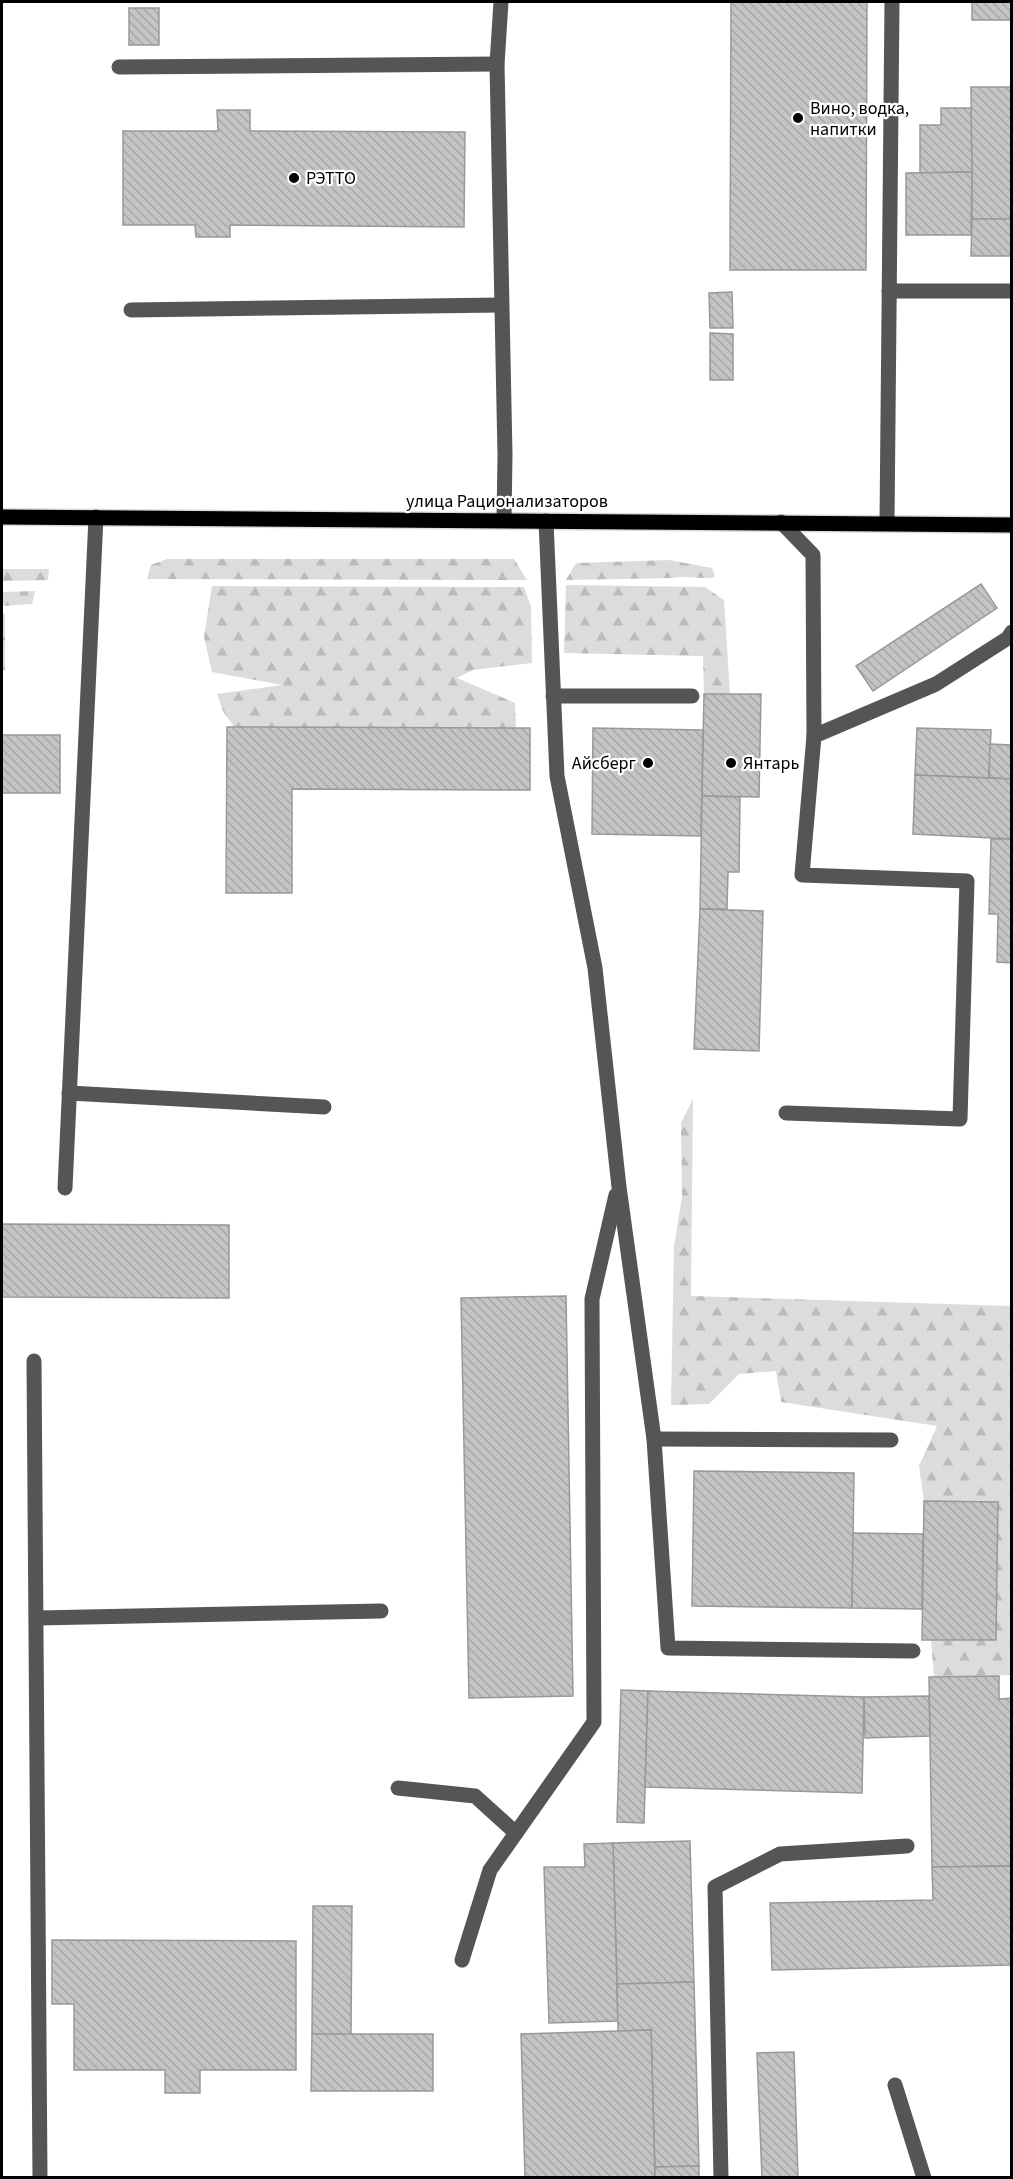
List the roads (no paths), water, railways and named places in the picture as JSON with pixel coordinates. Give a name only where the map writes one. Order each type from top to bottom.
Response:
[{"type":"main road","name":"улица Рационализаторов","points":[[2,517],[1011,525]]},
{"type":"lane","points":[[501,2],[497,64],[505,455],[504,520]]},
{"type":"lane","points":[[887,523],[892,2]]},
{"type":"lane","points":[[119,67],[497,64]]},
{"type":"lane","points":[[889,291],[1011,291]]},
{"type":"lane","points":[[131,310],[501,305]]},
{"type":"lane","points":[[65,1188],[96,518]]},
{"type":"lane","points":[[546,521],[557,776],[595,968],[619,1186],[654,1439],[668,1648],[913,1651]]},
{"type":"lane","points":[[781,522],[813,555],[814,736],[802,875],[967,881],[960,1119],[786,1113]]},
{"type":"lane","points":[[814,736],[936,684],[1008,638],[1011,632]]},
{"type":"lane","points":[[553,696],[692,696]]},
{"type":"lane","points":[[69,1093],[324,1107]]},
{"type":"lane","points":[[462,1960],[490,1870],[594,1722],[592,1299],[619,1186]]},
{"type":"lane","points":[[34,1361],[38,1618],[40,2178]]},
{"type":"lane","points":[[654,1439],[891,1440]]},
{"type":"lane","points":[[38,1618],[381,1611]]},
{"type":"lane","points":[[398,1788],[475,1796],[516,1833]]},
{"type":"lane","points":[[722,2178],[715,1887],[780,1854],[907,1846]]},
{"type":"lane","points":[[895,2085],[924,2178]]},
{"type":"place","name":"Вино, водка, напитки","points":[[798,118]]},
{"type":"place","name":"РЭТТО","points":[[294,178]]},
{"type":"place","name":"Айсберг","points":[[648,763]]},
{"type":"place","name":"Янтарь","points":[[731,763]]}]
